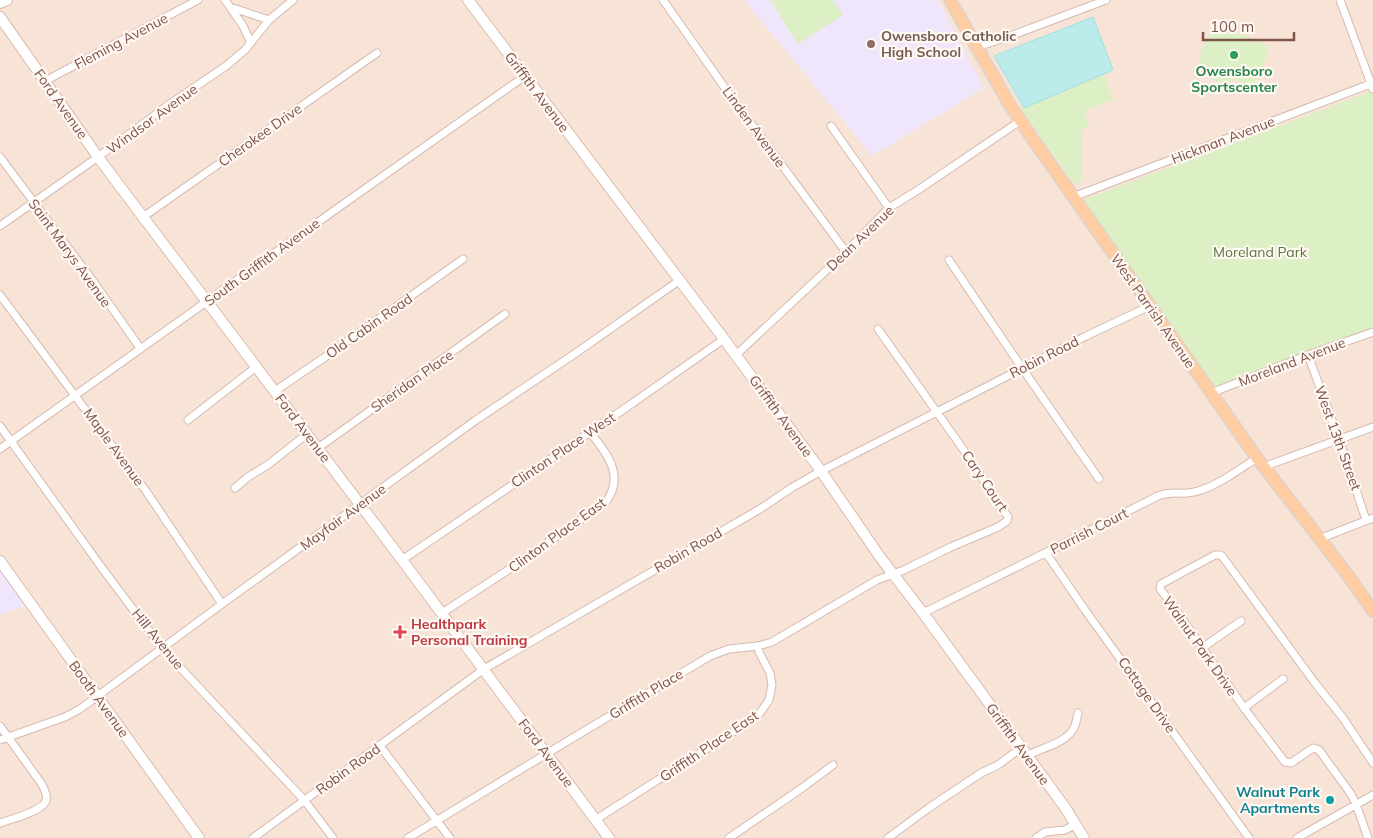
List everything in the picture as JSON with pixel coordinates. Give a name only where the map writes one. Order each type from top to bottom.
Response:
[{"type":"main road","name":"West Parrish Avenue","points":[[950,0],[1020,121],[1260,463],[1347,574],[1373,611]]},
{"type":"street","points":[[0,3],[7,0]]},
{"type":"street","name":"Fleming Avenue","points":[[45,81],[198,0]]},
{"type":"street","points":[[225,0],[243,26],[251,43]]},
{"type":"street","name":"Windsor Avenue","points":[[0,226],[226,66],[251,43],[269,20],[293,0]]},
{"type":"street","name":"Griffith Avenue","points":[[468,0],[822,471],[893,574],[1064,806],[1084,838]]},
{"type":"street","name":"Linden Avenue","points":[[663,0],[846,252]]},
{"type":"street","points":[[977,47],[1106,0]]},
{"type":"street","points":[[1340,0],[1372,85]]},
{"type":"street","points":[[230,7],[269,20]]},
{"type":"street","name":"Ford Avenue","points":[[0,17],[98,157],[308,434],[609,838]]},
{"type":"street","name":"Cherokee Drive","points":[[143,217],[376,53]]},
{"type":"street","name":"South Griffith Avenue","points":[[0,449],[526,76]]},
{"type":"street","name":"Hickman Avenue","points":[[1073,197],[1372,85]]},
{"type":"street","name":"Dean Avenue","points":[[736,355],[846,252],[889,208],[1020,121]]},
{"type":"street","points":[[831,126],[889,208]]},
{"type":"street","name":"Saint Marys Avenue","points":[[0,157],[93,281],[140,348]]},
{"type":"street","name":"Old Cabin Road","points":[[275,391],[463,259]]},
{"type":"street","points":[[949,260],[1099,478]]},
{"type":"street","name":"Mayfair Avenue","points":[[0,740],[65,718],[80,708],[476,420],[680,280]]},
{"type":"street","name":"Maple Avenue","points":[[0,295],[146,491],[222,604]]},
{"type":"street","name":"Robin Road","points":[[253,838],[484,669],[822,471],[1022,368],[1150,306]]},
{"type":"street","name":"Sheridan Place","points":[[318,448],[505,314]]},
{"type":"street","points":[[878,330],[937,413]]},
{"type":"street","name":"Moreland Avenue","points":[[1211,393],[1373,332]]},
{"type":"street","name":"Clinton Place West","points":[[402,560],[724,339]]},
{"type":"street","name":"West 13th Street","points":[[1308,355],[1370,519]]},
{"type":"street","points":[[188,420],[256,367]]},
{"type":"street","name":"Cary Court","points":[[893,574],[998,528],[1008,519],[1002,505],[937,413]]},
{"type":"street","name":"Hill Avenue","points":[[0,426],[162,648],[304,801],[333,838]]},
{"type":"street","name":"Parrish Court","points":[[923,613],[1158,496],[1172,492],[1190,493],[1201,490],[1260,463],[1339,440],[1373,427]]},
{"type":"street","name":"Clinton Place East","points":[[442,614],[605,503],[612,491],[615,476],[610,461],[590,432]]},
{"type":"street","points":[[235,488],[308,434]]},
{"type":"street","points":[[1319,539],[1370,519]]},
{"type":"street","name":"Cottage Drive","points":[[1046,552],[1085,610],[1249,838]]},
{"type":"street","name":"Walnut Park Drive","points":[[1356,804],[1351,794],[1319,750],[1314,748],[1295,762],[1288,763],[1278,754],[1162,593],[1160,586],[1164,582],[1215,555],[1220,555],[1343,718],[1373,763]]},
{"type":"street","name":"Booth Avenue","points":[[0,560],[199,838]]},
{"type":"street","name":"Griffith Place","points":[[408,838],[710,656],[729,649],[758,646],[772,642],[877,580],[893,574]]},
{"type":"street","points":[[1202,648],[1241,621]]},
{"type":"street","name":"Griffith Place East","points":[[596,820],[760,713],[769,700],[772,686],[770,673],[759,652],[758,646]]},
{"type":"street","points":[[1244,708],[1283,679]]},
{"type":"street","points":[[888,838],[981,773],[1024,752],[1034,752],[1067,737],[1074,727],[1078,713]]},
{"type":"street","points":[[0,726],[41,783],[47,796],[42,807],[0,823]]},
{"type":"street","points":[[380,746],[450,838]]},
{"type":"street","points":[[729,838],[833,765]]},
{"type":"street","points":[[1297,838],[1373,795]]},
{"type":"street","points":[[1356,804],[1368,838]]},
{"type":"street","points":[[1036,838],[1045,832],[1065,830],[1076,824]]},
{"type":"shaded area","points":[[0,0],[1373,0],[1373,838],[0,838]]},
{"type":"shaded area","name":"Owensboro Catholic High School","points":[[744,0],[938,0],[984,88],[872,156]]},
{"type":"shaded area","points":[[0,568],[27,605],[0,615]]},
{"type":"green space","points":[[770,0],[833,0],[843,15],[798,44]]},
{"type":"green space","name":"Owensboro Sportscenter","points":[[1220,24],[1266,45],[1269,52],[1255,83],[1248,86],[1232,78],[1228,87],[1211,79],[1214,70],[1202,64],[1199,58],[1213,26]]},
{"type":"green space","points":[[1104,74],[1113,100],[1084,111],[1089,127],[1082,131],[1082,181],[1074,184],[1021,109]]},
{"type":"green space","name":"Moreland Park","points":[[1369,92],[1373,94],[1373,329],[1214,387],[1085,201],[1086,199]]},
{"type":"water","points":[[1093,17],[1113,70],[1024,108],[994,56]]},
{"type":"place","name":"Owensboro Catholic High School","points":[[871,44]]},
{"type":"place","name":"Owensboro Sportscenter","points":[[1234,55]]},
{"type":"place","name":"Healthpark Personal Training","points":[[400,632]]},
{"type":"place","name":"Walnut Park Apartments","points":[[1330,800]]}]
